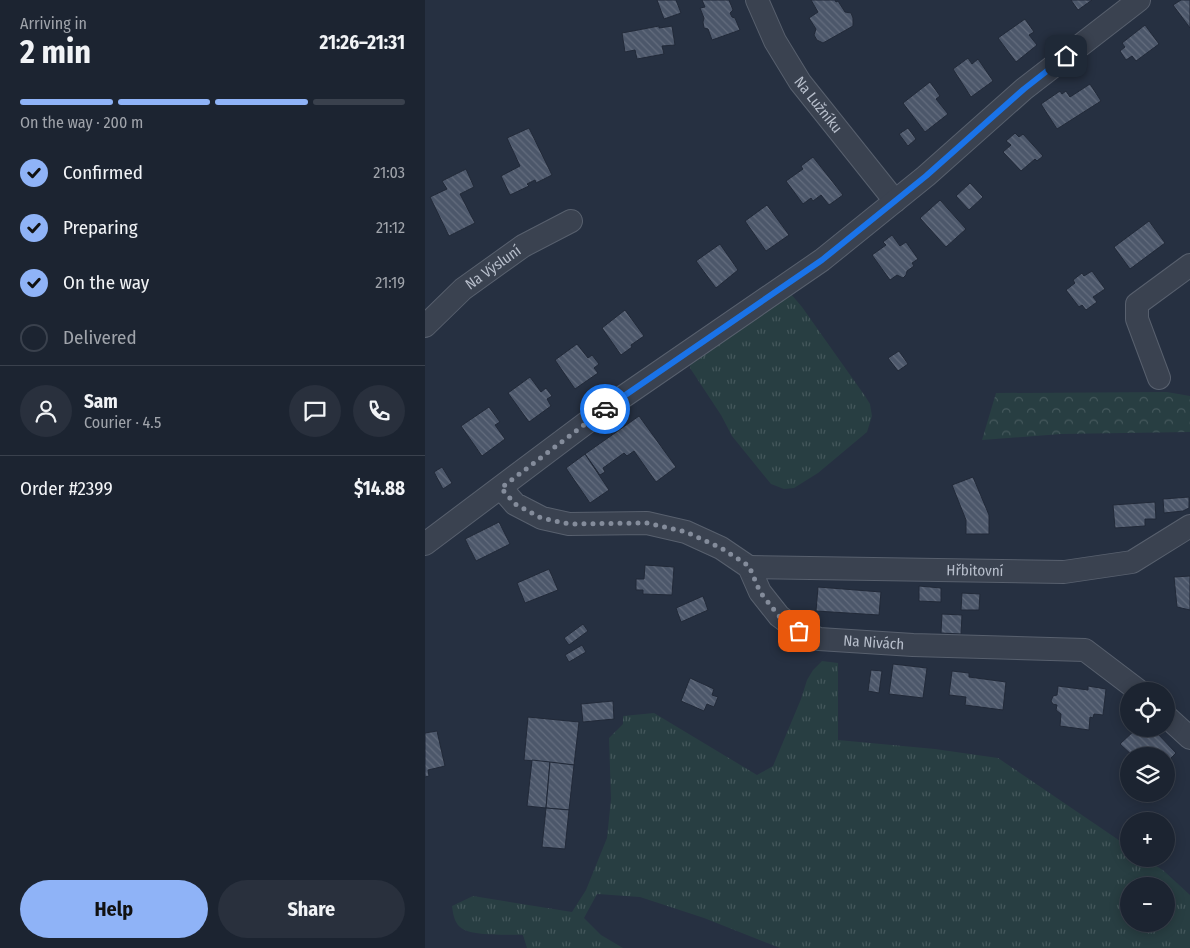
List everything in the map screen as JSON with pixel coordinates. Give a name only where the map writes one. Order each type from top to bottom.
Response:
[{"type":"street","name":"Na Lužníku","points":[[757,0],[775,41],[800,82],[895,201]]},
{"type":"street","points":[[425,544],[598,414],[822,260],[926,176],[1024,89],[1135,1]]},
{"type":"street","name":"Na Výsluní","points":[[425,326],[463,289],[523,246],[571,221]]},
{"type":"street","points":[[1159,378],[1137,319],[1137,304],[1190,265]]},
{"type":"street","points":[[501,488],[515,504],[541,518],[569,524],[647,523],[686,532],[721,548],[749,566]]},
{"type":"street","name":"Hřbitovní","points":[[749,566],[1064,572],[1132,562],[1190,526]]},
{"type":"street","name":"Na Nivách","points":[[749,566],[760,592],[779,616],[799,631],[819,639],[913,646],[1085,650],[1127,682]]},
{"type":"street","points":[[1175,724],[1190,738]]},
{"type":"green space","points":[[791,294],[865,396],[870,404],[872,416],[867,432],[818,473],[794,488],[784,489],[771,484],[732,436],[721,415],[690,368],[690,363]]},
{"type":"green space","points":[[1167,392],[1190,396],[1190,432],[1061,434],[982,440],[996,393]]},
{"type":"green space","points":[[822,661],[838,663],[838,740],[935,749],[998,758],[1120,841],[1120,867],[1158,867],[1164,871],[1170,877],[1120,877],[1120,932],[1175,932],[1175,881],[1190,895],[1190,948],[780,948],[704,918],[640,897],[597,894],[584,918],[601,935],[623,948],[527,948],[523,935],[480,934],[465,930],[456,923],[452,906],[473,896],[572,912],[586,890],[607,838],[611,799],[609,738],[623,724],[623,716],[654,713],[757,775],[773,766],[807,680]]},
{"type":"building","points":[[657,0],[676,0],[681,13],[664,19]]},
{"type":"building","points":[[702,0],[729,0],[733,10],[730,13],[735,18],[740,30],[712,40],[708,29],[704,28],[704,18],[700,8],[705,7]]},
{"type":"building","points":[[811,0],[838,1],[845,12],[851,13],[853,26],[823,43],[817,40],[814,35],[816,29],[809,18],[818,12]]},
{"type":"building","points":[[1071,0],[1092,0],[1078,10]]},
{"type":"building","points":[[1181,0],[1190,0],[1190,28],[1173,5]]},
{"type":"building","points":[[1025,19],[1034,32],[1029,35],[1037,45],[1016,62],[998,38]]},
{"type":"building","points":[[1145,25],[1159,44],[1136,61],[1132,56],[1126,60],[1120,51],[1125,47],[1122,43]]},
{"type":"building","points":[[659,26],[659,28],[672,26],[675,45],[662,46],[664,54],[637,59],[635,50],[625,52],[622,33]]},
{"type":"building","points":[[968,58],[972,64],[978,59],[993,81],[971,97],[953,69]]},
{"type":"building","points":[[930,82],[940,96],[936,99],[948,114],[925,132],[903,103]]},
{"type":"building","points":[[1090,84],[1101,101],[1057,129],[1041,104],[1060,91],[1062,94],[1066,91],[1070,97]]},
{"type":"building","points":[[529,128],[552,175],[536,183],[535,180],[527,184],[529,186],[510,195],[501,176],[520,166],[507,138]]},
{"type":"building","points":[[908,128],[916,139],[908,146],[899,134]]},
{"type":"building","points":[[1015,133],[1019,137],[1023,134],[1043,156],[1037,161],[1035,159],[1021,171],[1003,152],[1011,145],[1006,141]]},
{"type":"building","points":[[813,157],[843,195],[829,205],[821,195],[813,201],[811,198],[803,204],[786,181],[803,169],[801,166]]},
{"type":"building","points":[[466,169],[474,187],[460,194],[475,223],[449,236],[430,197],[447,189],[442,181]]},
{"type":"building","points":[[970,183],[983,197],[969,210],[956,196]]},
{"type":"building","points":[[940,200],[966,229],[946,247],[920,218]]},
{"type":"building","points":[[767,205],[789,235],[766,251],[745,221]]},
{"type":"building","points":[[1149,221],[1165,243],[1130,269],[1114,247]]},
{"type":"building","points":[[892,235],[900,246],[906,242],[918,259],[912,263],[914,266],[907,271],[903,278],[897,275],[890,280],[872,255],[886,245],[883,242]]},
{"type":"building","points":[[720,244],[738,270],[716,288],[696,261]]},
{"type":"building","points":[[1092,271],[1105,289],[1093,297],[1097,302],[1086,310],[1082,305],[1079,307],[1066,290],[1075,283],[1073,280],[1082,273],[1084,276]]},
{"type":"building","points":[[625,310],[644,336],[621,355],[602,328]]},
{"type":"building","points":[[577,344],[588,358],[592,355],[599,364],[594,368],[598,373],[575,389],[555,360]]},
{"type":"building","points":[[899,351],[908,364],[898,371],[888,358]]},
{"type":"building","points":[[530,377],[541,392],[546,388],[552,396],[547,399],[551,406],[529,422],[508,393]]},
{"type":"building","points":[[489,407],[500,422],[495,425],[505,439],[482,456],[461,426]]},
{"type":"building","points":[[639,416],[676,467],[656,482],[634,451],[627,456],[624,453],[603,468],[605,472],[600,475],[585,454]]},
{"type":"building","points":[[585,454],[609,490],[590,503],[566,468]]},
{"type":"building","points":[[442,467],[452,483],[443,489],[434,472]]},
{"type":"building","points":[[973,477],[989,515],[989,534],[966,534],[966,520],[952,485]]},
{"type":"building","points":[[1189,497],[1189,508],[1183,511],[1164,513],[1163,499]]},
{"type":"building","points":[[1155,502],[1156,519],[1145,519],[1145,526],[1115,528],[1113,505]]},
{"type":"building","points":[[499,522],[510,544],[476,561],[465,539]]},
{"type":"building","points":[[645,565],[674,567],[672,595],[643,594],[643,590],[636,590],[636,579],[644,579]]},
{"type":"building","points":[[549,569],[558,590],[525,603],[517,583]]},
{"type":"building","points":[[1190,576],[1190,610],[1177,607],[1174,577]]},
{"type":"building","points":[[919,586],[941,588],[941,602],[919,601]]},
{"type":"building","points":[[818,587],[881,592],[879,615],[816,611]]},
{"type":"building","points":[[962,593],[980,594],[979,610],[961,610]]},
{"type":"building","points":[[703,596],[708,610],[681,622],[676,608]]},
{"type":"building","points":[[942,614],[962,615],[961,634],[941,633]]},
{"type":"building","points":[[583,624],[588,631],[569,645],[564,638]]},
{"type":"building","points":[[582,645],[586,652],[569,662],[565,655]]},
{"type":"building","points":[[893,664],[927,668],[923,698],[889,694]]},
{"type":"building","points":[[871,670],[882,671],[879,693],[868,691]]},
{"type":"building","points":[[952,671],[969,673],[969,677],[1006,682],[1003,710],[965,705],[966,697],[949,695]]},
{"type":"building","points":[[690,678],[714,689],[712,695],[718,697],[714,707],[707,704],[704,711],[681,701]]},
{"type":"building","points":[[1058,686],[1088,690],[1088,686],[1106,689],[1103,715],[1094,714],[1093,718],[1090,717],[1089,730],[1060,726],[1061,714],[1056,710],[1057,705],[1051,701],[1053,696],[1057,695]]},
{"type":"building","points":[[613,701],[614,719],[583,722],[581,704]]},
{"type":"building","points":[[528,717],[579,722],[574,765],[524,760]]},
{"type":"building","points":[[437,731],[445,766],[428,770],[429,776],[425,777],[425,733]]},
{"type":"building","points":[[1127,737],[1161,737],[1170,747],[1123,747],[1120,744]]},
{"type":"building","points":[[532,760],[550,762],[546,808],[527,806]]},
{"type":"building","points":[[550,762],[574,765],[569,810],[546,808]]},
{"type":"building","points":[[546,808],[569,810],[565,849],[542,847]]},
{"type":"way so far","points":[[605,409],[501,488],[515,504],[541,518],[569,524],[647,523],[686,532],[721,548],[749,566],[760,592],[779,616],[799,631]]},
{"type":"route","points":[[605,409],[822,260],[926,176],[1024,89],[1066,56]]}]
